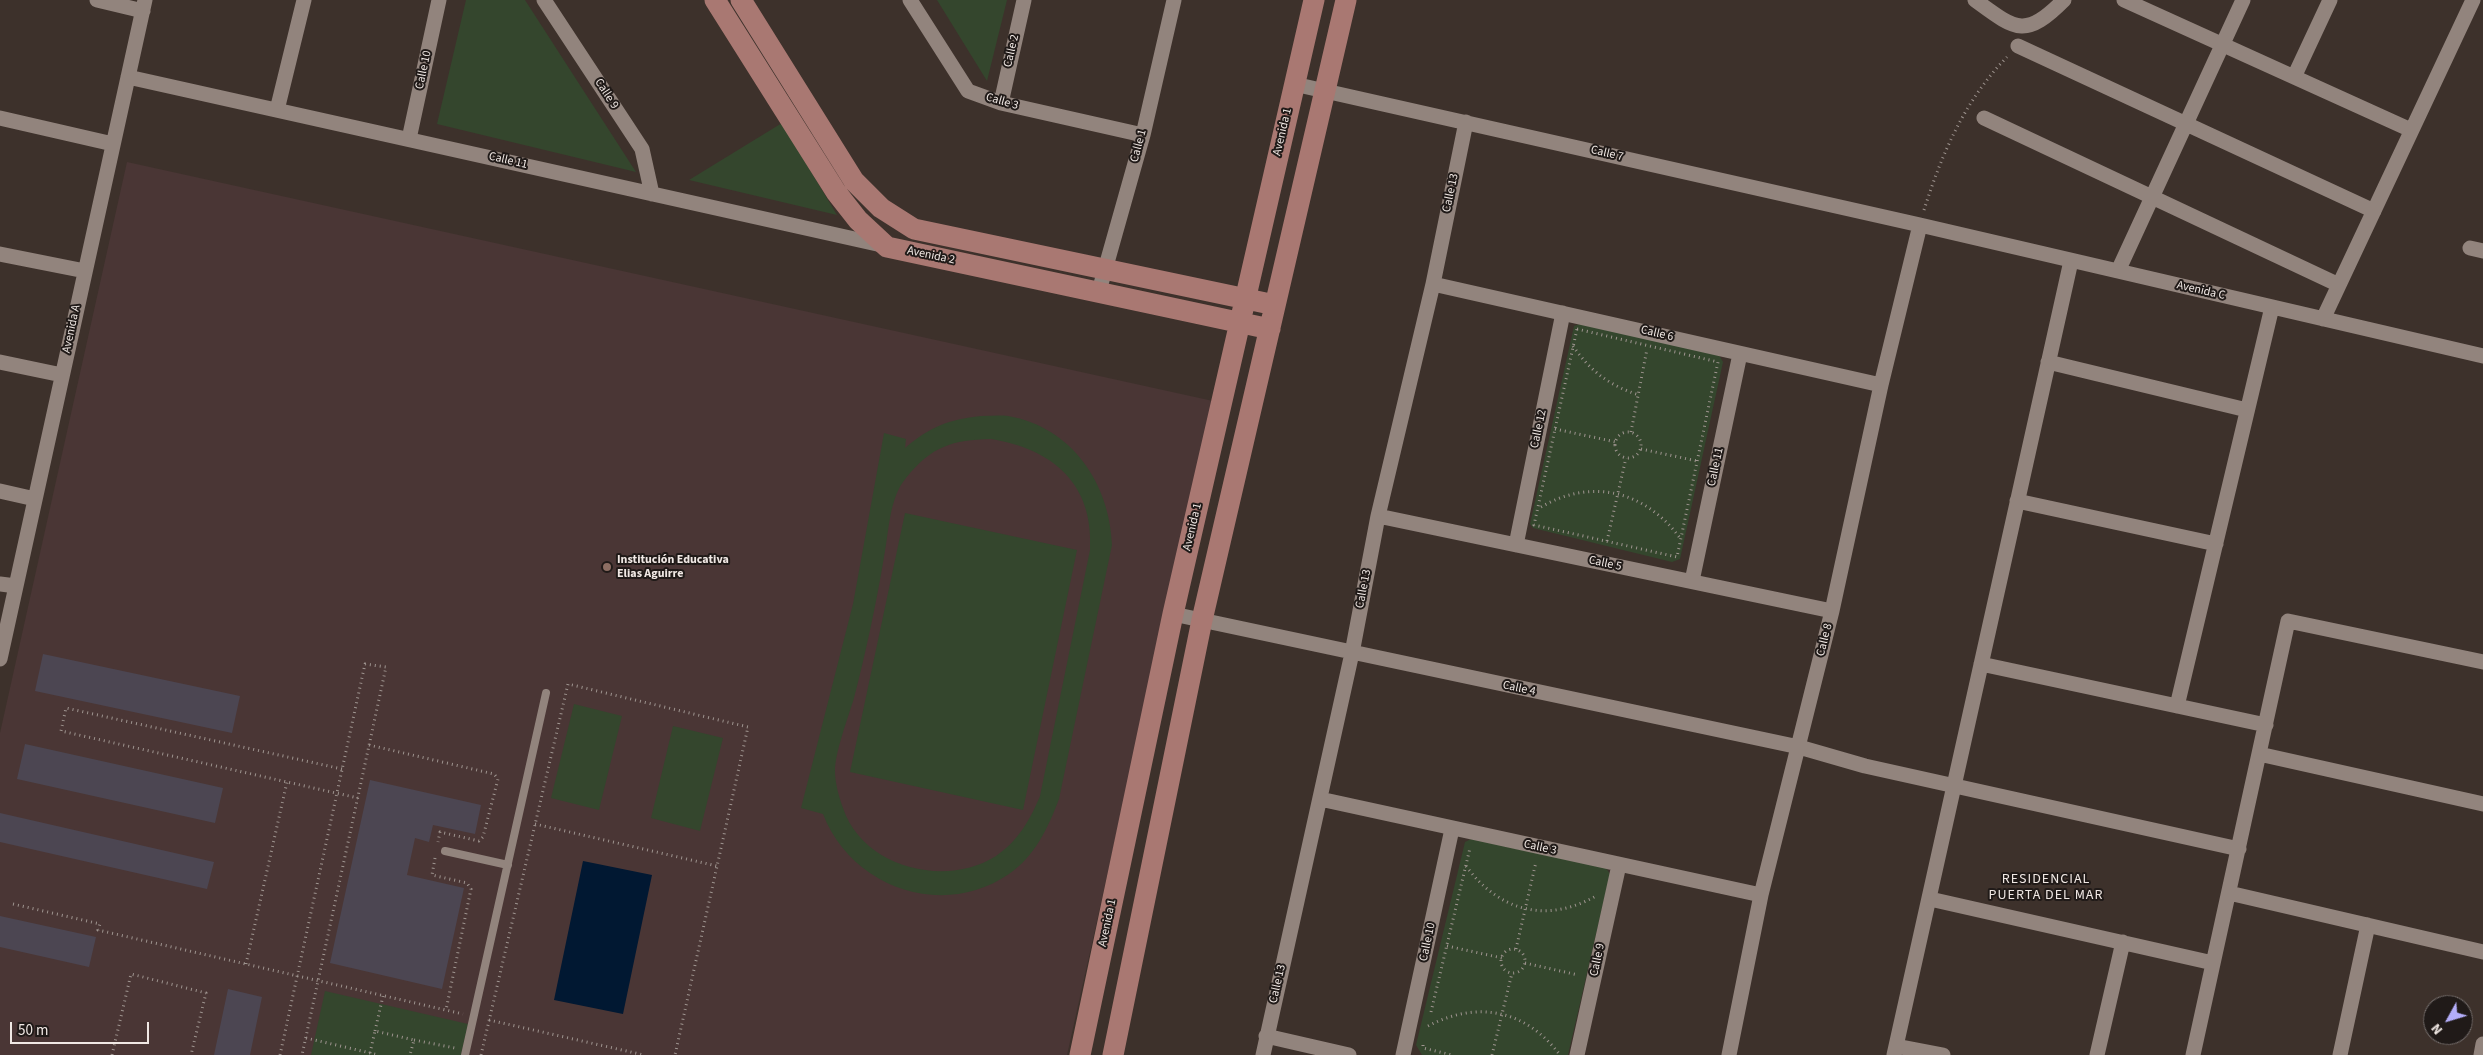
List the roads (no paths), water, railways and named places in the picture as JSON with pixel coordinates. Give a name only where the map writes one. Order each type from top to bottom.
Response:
[{"type":"street","points":[[97,0],[144,5]]},
{"type":"street","points":[[277,110],[304,0]]},
{"type":"street","name":"Calle 10","points":[[409,139],[439,0]]},
{"type":"street","name":"Calle 9","points":[[544,0],[642,149],[652,194]]},
{"type":"street","points":[[715,0],[836,192],[858,220],[888,247]]},
{"type":"street","name":"Avenida 2","points":[[741,0],[854,181],[881,208],[914,229],[1275,305]]},
{"type":"street","name":"Calle 3","points":[[910,0],[968,90],[1000,103],[1142,135]]},
{"type":"street","name":"Calle 2","points":[[1000,103],[1024,0]]},
{"type":"street","name":"Calle 1","points":[[1099,291],[1142,135],[1174,0]]},
{"type":"street","name":"Avenida 1","points":[[1080,1055],[1173,614],[1314,0]]},
{"type":"street","points":[[1113,1055],[1202,620],[1346,0]]},
{"type":"street","points":[[1975,0],[2006,23],[2019,26],[2032,24],[2044,19],[2064,0]]},
{"type":"street","points":[[2124,0],[2411,130]]},
{"type":"street","points":[[2118,271],[2243,0]]},
{"type":"street","points":[[2294,77],[2330,0]]},
{"type":"street","points":[[2323,319],[2473,0]]},
{"type":"street","name":"Avenida A","points":[[0,659],[144,5]]},
{"type":"street","points":[[2018,46],[2374,211]]},
{"type":"street","name":"Calle 11","points":[[128,76],[888,247]]},
{"type":"street","name":"Calle 7","points":[[1294,84],[1920,225]]},
{"type":"street","points":[[0,118],[114,144]]},
{"type":"street","points":[[1984,118],[2339,285]]},
{"type":"street","name":"Calle 13","points":[[1262,1055],[1352,653],[1378,516],[1433,284],[1466,122]]},
{"type":"street","name":"Avenida C","points":[[1920,225],[2483,356]]},
{"type":"street","name":"Calle 8","points":[[1729,1055],[1761,895],[1832,611],[1881,385],[1920,225]]},
{"type":"street","name":"Avenida 2","points":[[888,247],[1240,321],[1270,329]]},
{"type":"street","points":[[0,254],[85,272]]},
{"type":"street","points":[[1943,1055],[1895,1051],[2071,260]]},
{"type":"street","name":"Calle 6","points":[[1433,284],[1881,385]]},
{"type":"street","points":[[2177,706],[2272,307]]},
{"type":"street","name":"Calle 12","points":[[1516,545],[1563,313]]},
{"type":"street","name":"Calle 11","points":[[1692,581],[1740,354]]},
{"type":"street","points":[[0,362],[62,375]]},
{"type":"street","points":[[2048,362],[2247,410]]},
{"type":"street","points":[[0,491],[35,499]]},
{"type":"street","points":[[2017,502],[2216,544]]},
{"type":"street","name":"Calle 5","points":[[1378,516],[1832,611]]},
{"type":"street","points":[[0,584],[16,586]]},
{"type":"street","name":"Calle 4","points":[[1173,614],[1798,748],[1865,766],[2239,849]]},
{"type":"street","points":[[2193,1055],[2288,621],[2483,662]]},
{"type":"street","points":[[1981,664],[2266,725]]},
{"type":"street","points":[[2260,754],[2483,804]]},
{"type":"street","name":"Calle 3","points":[[1320,799],[1761,895]]},
{"type":"street","name":"Calle 10","points":[[1404,1055],[1452,828]]},
{"type":"street","name":"Calle 9","points":[[1577,1055],[1619,865]]},
{"type":"street","points":[[2229,893],[2483,952]]},
{"type":"street","points":[[1930,900],[2213,963]]},
{"type":"street","points":[[2340,1055],[2368,925]]},
{"type":"street","points":[[2097,1055],[2123,942]]},
{"type":"street","points":[[1266,1036],[1349,1055]]},
{"type":"street","points":[[2481,1055],[2483,1044]]},
{"type":"lane","points":[[466,1053],[546,692]]},
{"type":"lane","points":[[445,851],[508,865]]},
{"type":"water","points":[[583,861],[652,875],[623,1014],[554,1000]]},
{"type":"place","name":"Institución Educativa Elias Aguirre","points":[[607,567]]},
{"type":"district","name":"RESIDENCIAL PUERTA DEL MAR","points":[[2046,888]]}]
